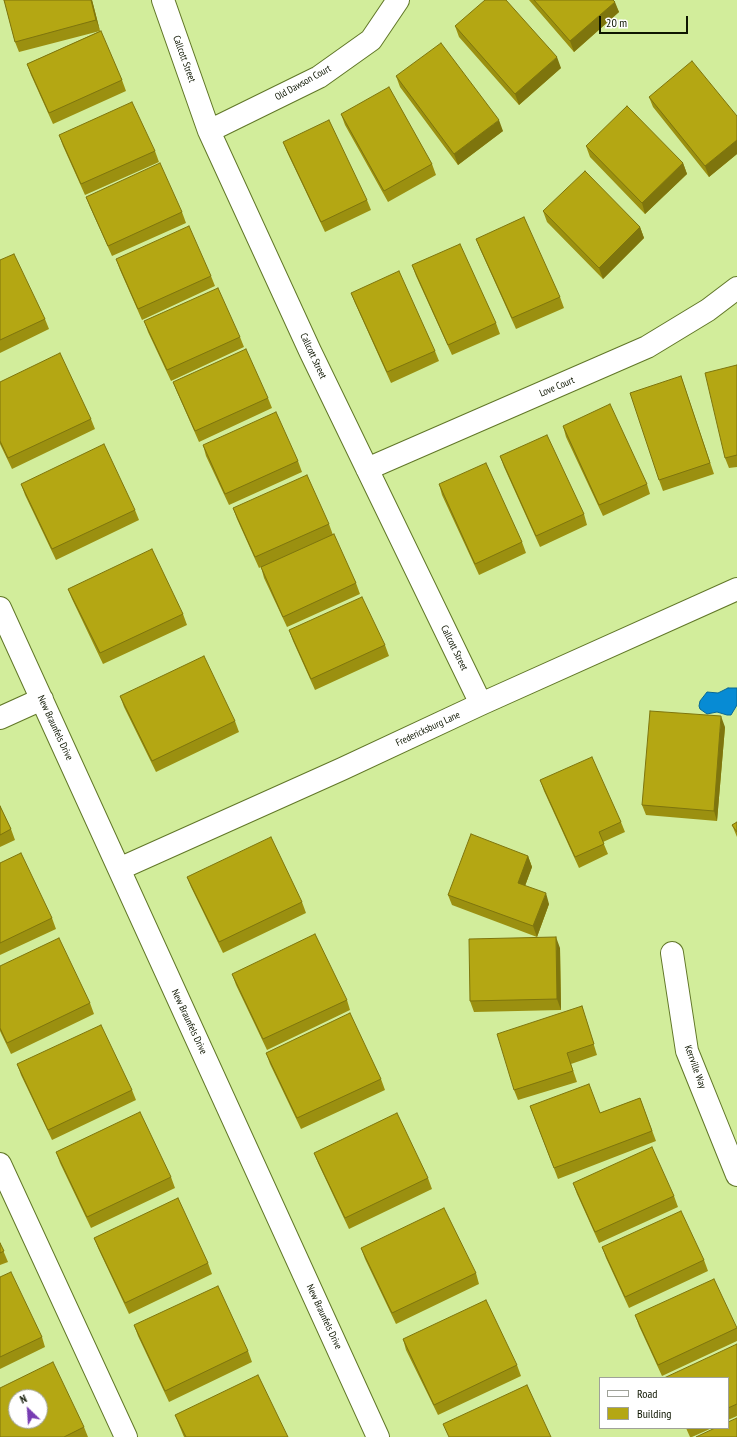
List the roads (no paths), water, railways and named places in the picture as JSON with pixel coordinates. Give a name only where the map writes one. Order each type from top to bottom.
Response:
[{"type":"street","name":"Callcott Street","points":[[163,0],[210,131],[310,351],[481,704]]},
{"type":"street","name":"Old Dawson Court","points":[[210,131],[319,77],[370,40],[398,0]]},
{"type":"street","name":"Love Court","points":[[367,469],[647,348],[708,310],[737,288]]},
{"type":"street","name":"Fredericksburg Lane","points":[[119,869],[737,589]]},
{"type":"street","name":"New Braunfels Drive","points":[[0,608],[378,1437]]},
{"type":"street","points":[[0,718],[42,699]]},
{"type":"street","name":"Kerrville Way","points":[[672,953],[687,1051],[737,1175]]},
{"type":"street","points":[[0,1164],[126,1437]]},
{"type":"water","points":[[728,688],[737,688],[737,705],[731,715],[717,712],[707,714],[700,709],[700,701],[707,692],[718,693]]}]
